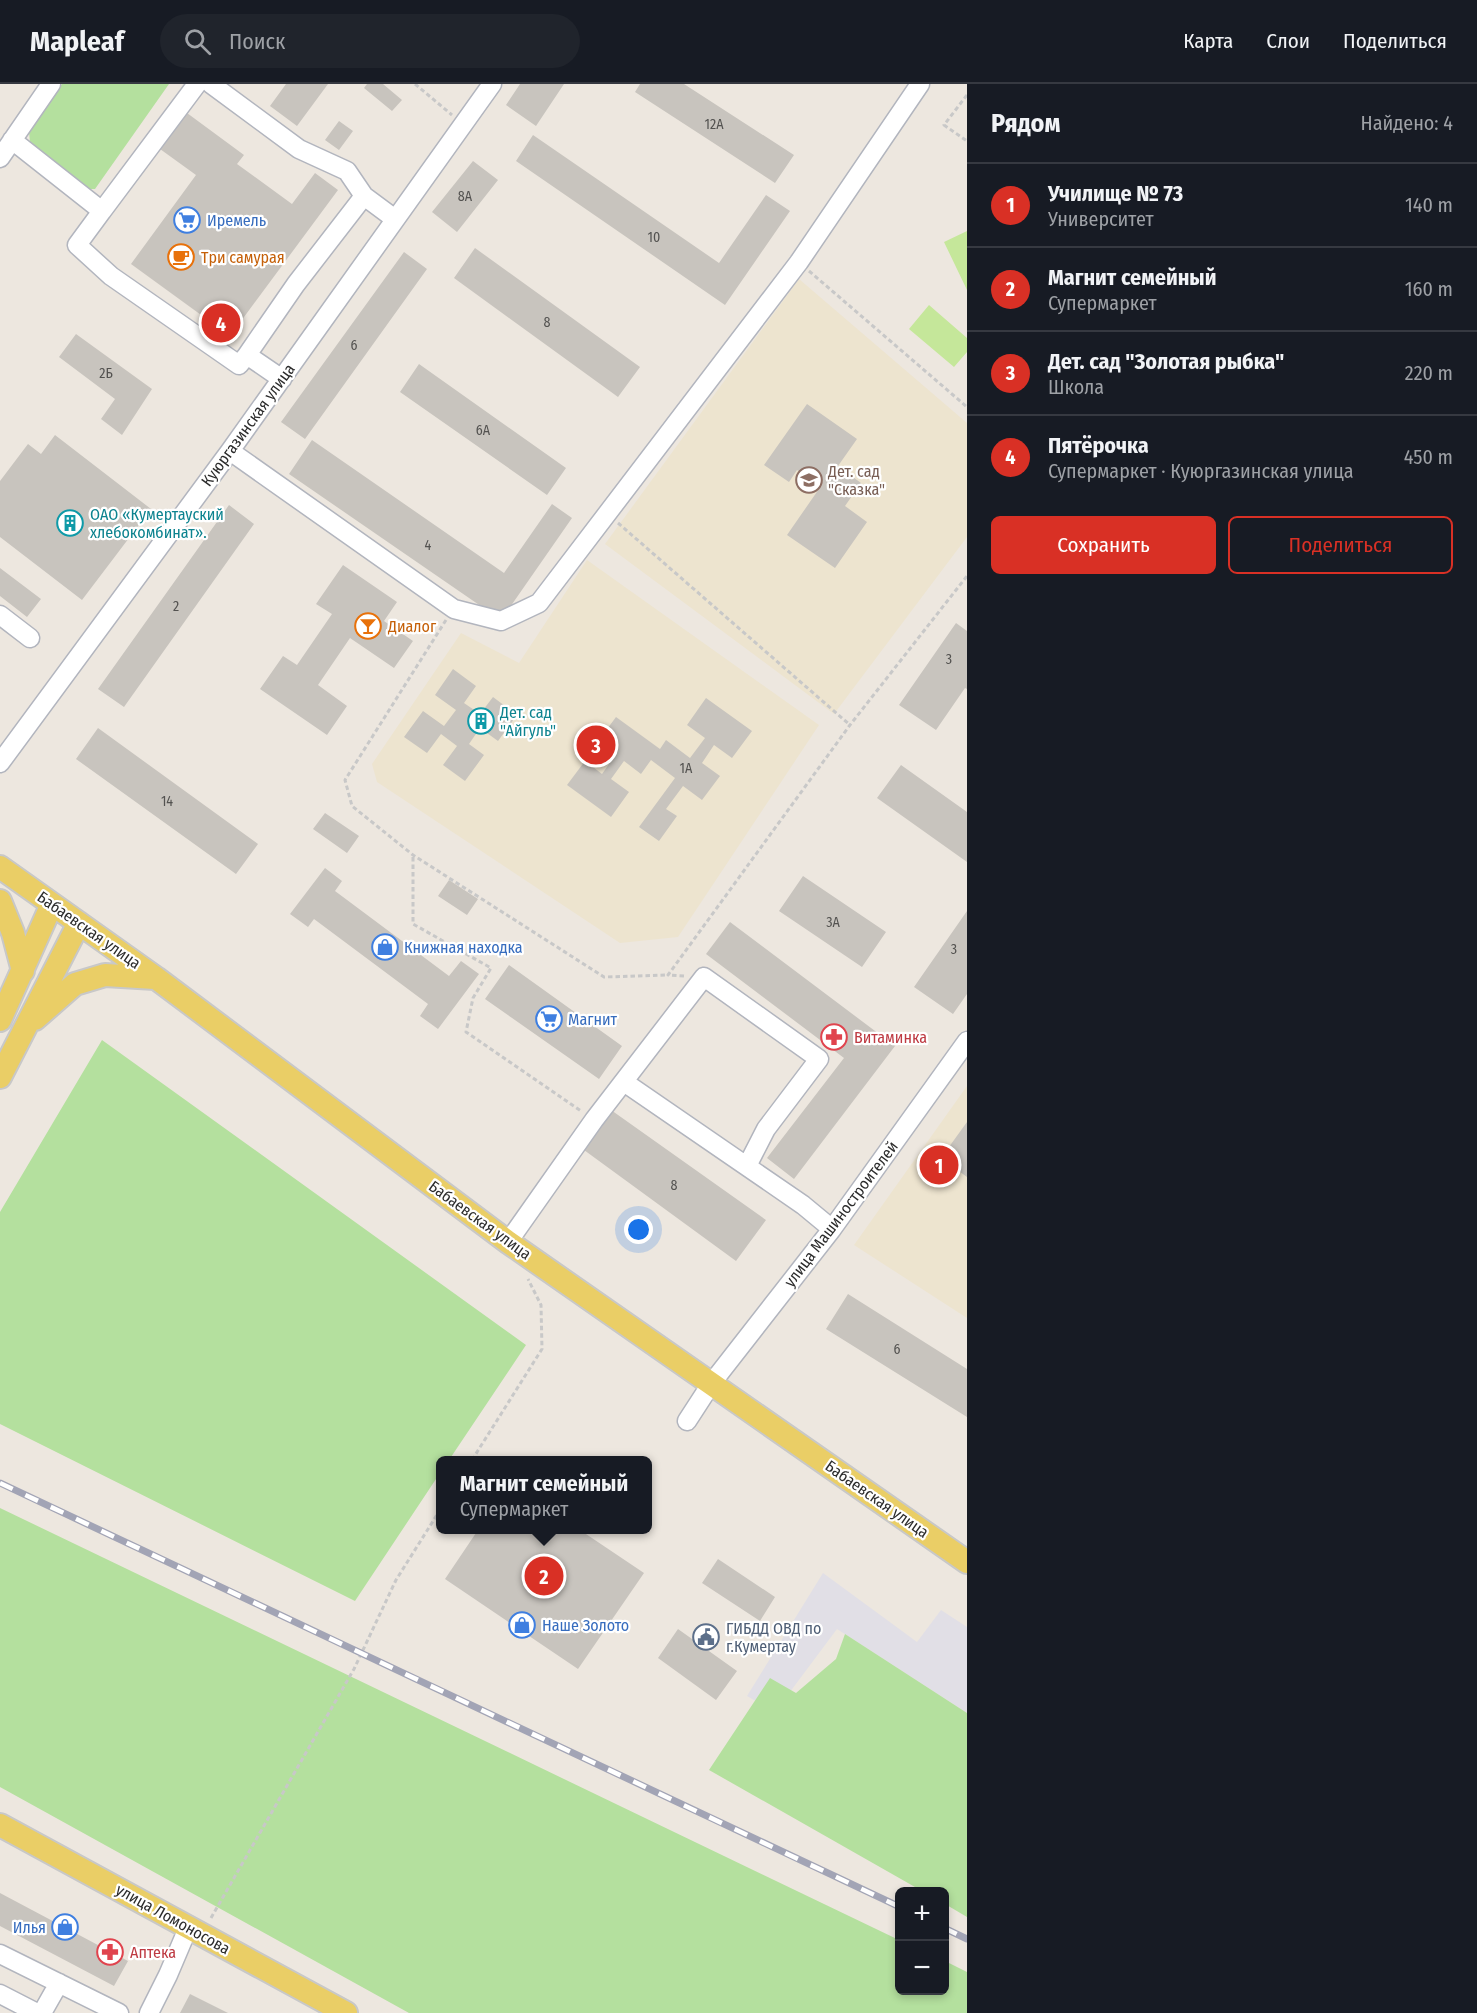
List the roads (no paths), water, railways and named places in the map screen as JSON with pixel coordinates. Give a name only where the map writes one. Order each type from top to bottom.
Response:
[{"type":"main road","name":"Бабаевская улица","points":[[0,867],[156,978],[508,1242],[967,1562]]},
{"type":"main road","points":[[0,901],[14,933],[22,971]]},
{"type":"main road","points":[[0,1020],[52,904]]},
{"type":"main road","points":[[0,1077],[79,923]]},
{"type":"main road","points":[[27,1025],[75,984],[105,975],[156,978]]},
{"type":"main road","name":"улица Ломоносова","points":[[0,1825],[346,2013]]},
{"type":"street","points":[[197,84],[77,245],[111,276],[239,365],[296,284],[364,196]]},
{"type":"street","points":[[211,84],[236,91],[299,149],[347,171],[364,196],[395,219]]},
{"type":"street","name":"Куюргазинская улица","points":[[0,763],[230,451],[492,84]]},
{"type":"street","points":[[230,451],[454,609],[501,621],[539,603],[799,262],[920,84]]},
{"type":"street","points":[[0,158],[48,85]]},
{"type":"street","points":[[12,140],[102,212]]},
{"type":"street","points":[[247,355],[282,378]]},
{"type":"street","points":[[0,615],[30,638]]},
{"type":"street","points":[[508,1242],[594,1120],[704,977],[819,1059],[766,1129],[747,1166]]},
{"type":"street","name":"улица Машиностроителей","points":[[687,1421],[711,1384],[832,1229],[967,1041]]},
{"type":"street","points":[[624,1082],[803,1205],[832,1229]]},
{"type":"street","points":[[149,2013],[168,1975],[195,1932]]},
{"type":"street","points":[[0,1954],[119,2013]]},
{"type":"street","points":[[42,2013],[59,1983]]},
{"type":"street","points":[[0,1994],[37,2013]]},
{"type":"railway","points":[[0,1483],[895,1905]]},
{"type":"railway","points":[[949,1930],[967,1939]]},
{"type":"place","name":"Иремель","points":[[187,220]]},
{"type":"place","name":"Три самурая","points":[[181,257]]},
{"type":"place","name":"Пятёрочка","points":[[221,323]]},
{"type":"place","name":"Дет. сад \"Сказка\"","points":[[809,480]]},
{"type":"place","name":"ОАО «Кумертауский хлебокомбинат».","points":[[70,523]]},
{"type":"place","name":"Диалог","points":[[368,626]]},
{"type":"place","name":"Дет. сад \"Айгуль\"","points":[[481,721]]},
{"type":"place","name":"Дет. сад \"Золотая рыбка\"","points":[[596,745]]},
{"type":"place","name":"Книжная находка","points":[[385,947]]},
{"type":"place","name":"Магнит","points":[[549,1019]]},
{"type":"place","name":"Витаминка","points":[[834,1037]]},
{"type":"place","name":"Училище № 73","points":[[939,1165]]},
{"type":"place","name":"Магнит семейный","points":[[544,1576]]},
{"type":"place","name":"Наше Золото","points":[[522,1625]]},
{"type":"place","name":"ГИБДД ОВД по г.Кумертау","points":[[706,1637]]},
{"type":"place","name":"Илья","points":[[65,1927]]},
{"type":"place","name":"Аптека","points":[[110,1952]]}]
